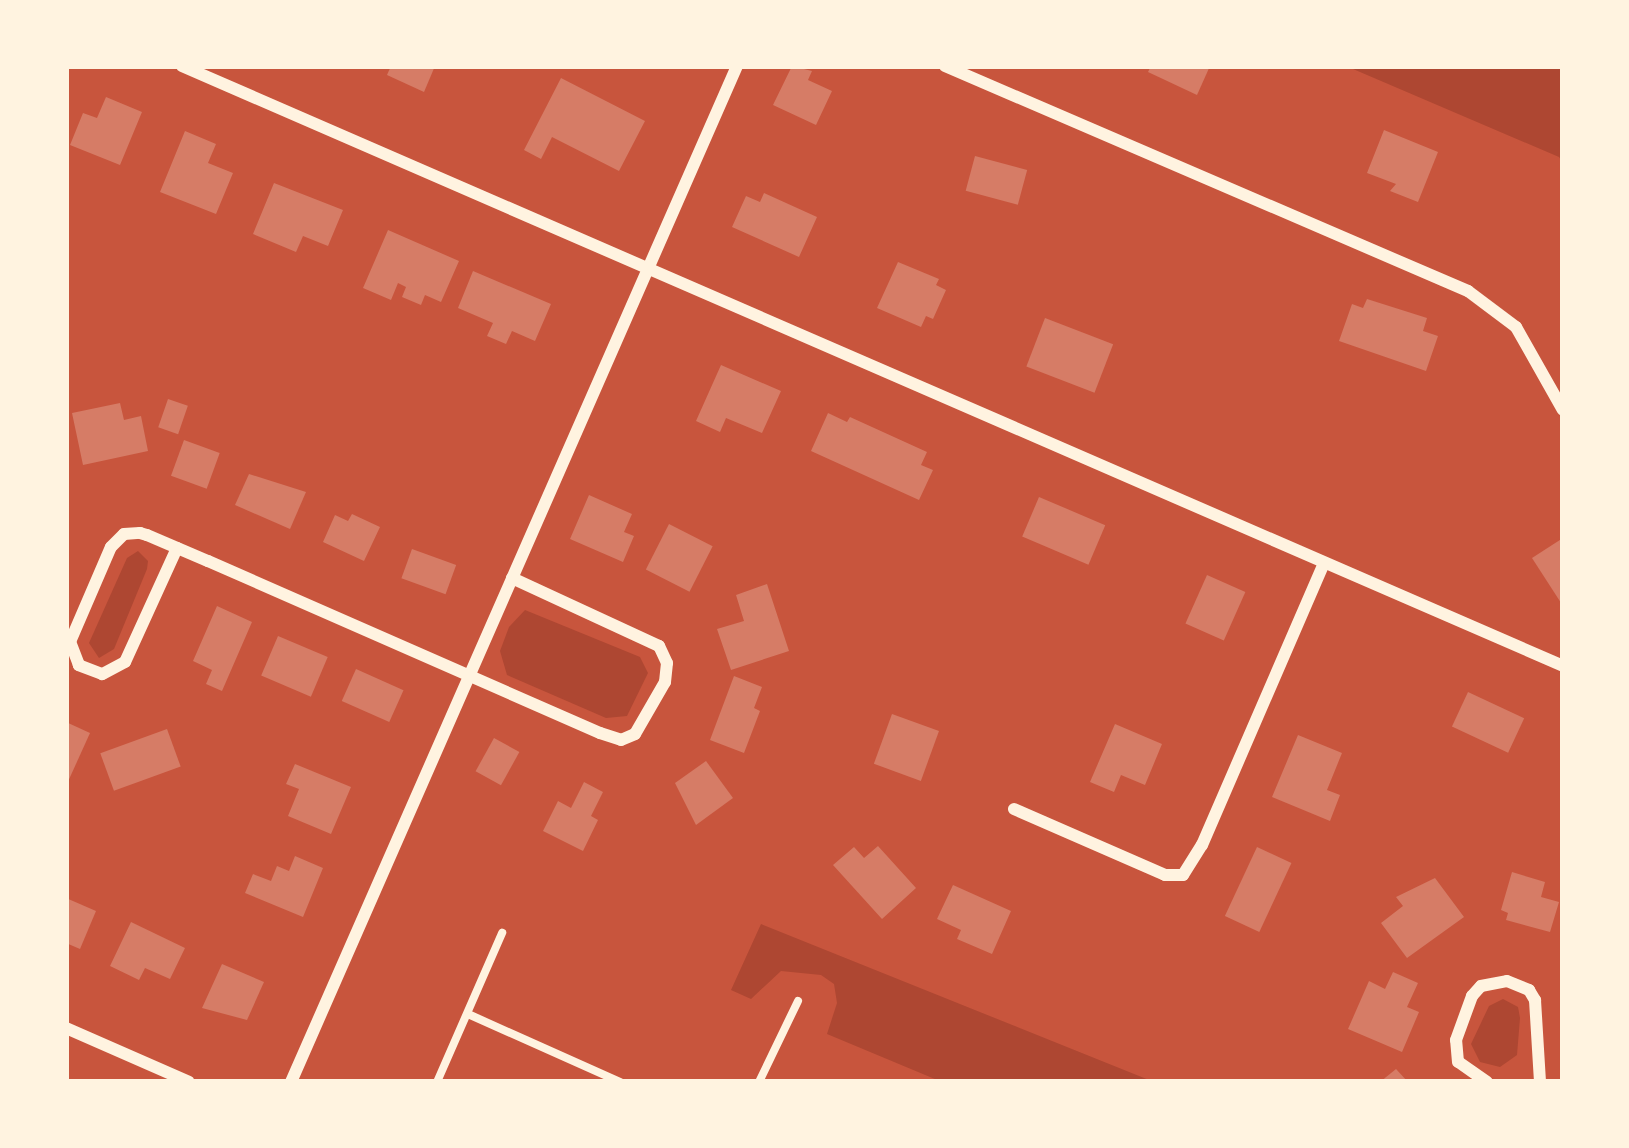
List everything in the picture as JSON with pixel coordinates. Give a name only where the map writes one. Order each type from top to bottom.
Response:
[{"type":"street","points":[[182,66],[1563,666]]},
{"type":"street","points":[[291,1082],[736,66]]},
{"type":"street","points":[[945,66],[1468,291],[1516,327],[1563,410]]},
{"type":"street","points":[[177,548],[125,662],[102,674],[79,665],[70,650],[73,633],[118,538],[140,533],[177,548],[470,676],[621,740],[643,727],[665,682],[668,662],[652,640],[512,578]]},
{"type":"street","points":[[1014,809],[1166,875],[1183,875],[1202,844],[1323,565]]},
{"type":"street","points":[[1486,1082],[1458,1062],[1456,1040],[1481,986],[1507,981],[1528,990],[1535,1000],[1540,1082]]},
{"type":"street","points":[[66,1028],[189,1082]]},
{"type":"lane","points":[[437,1082],[502,933]]},
{"type":"lane","points":[[759,1082],[799,1001]]},
{"type":"lane","points":[[467,1014],[620,1082]]},
{"type":"shaded area","points":[[1346,66],[1563,66],[1563,163],[1559,157]]},
{"type":"shaded area","points":[[138,551],[148,561],[147,569],[114,649],[99,658],[89,643],[127,558]]},
{"type":"shaded area","points":[[525,610],[640,657],[648,673],[627,716],[606,718],[507,675],[500,651],[509,627]]},
{"type":"shaded area","points":[[761,924],[1154,1082],[942,1082],[827,1034],[837,1003],[834,984],[821,975],[781,971],[751,999],[731,990]]},
{"type":"shaded area","points":[[1503,999],[1518,1007],[1520,1018],[1517,1055],[1500,1067],[1480,1062],[1471,1044],[1489,1006]]},
{"type":"building","points":[[391,66],[435,66],[424,92],[387,75]]},
{"type":"building","points":[[792,66],[812,71],[808,80],[832,91],[816,125],[773,105]]},
{"type":"building","points":[[1151,66],[1210,66],[1197,95],[1148,72]]},
{"type":"building","points":[[561,78],[645,121],[619,171],[552,137],[541,159],[524,150]]},
{"type":"building","points":[[106,97],[142,112],[120,165],[70,145],[83,113],[97,118]]},
{"type":"building","points":[[1384,130],[1438,152],[1418,202],[1390,191],[1396,184],[1367,173]]},
{"type":"building","points":[[185,131],[216,144],[208,163],[233,173],[216,214],[160,192]]},
{"type":"building","points":[[975,156],[1027,170],[1018,205],[966,191]]},
{"type":"building","points":[[274,183],[343,210],[328,246],[303,236],[296,252],[253,234]]},
{"type":"building","points":[[764,193],[817,217],[799,257],[732,227],[746,196],[760,202]]},
{"type":"building","points":[[388,230],[459,261],[441,302],[425,295],[421,305],[402,297],[406,287],[398,283],[391,300],[363,288]]},
{"type":"building","points":[[898,262],[939,279],[936,285],[946,290],[933,319],[926,316],[921,327],[877,308]]},
{"type":"building","points":[[473,271],[551,304],[535,341],[512,331],[506,344],[487,336],[493,323],[458,308]]},
{"type":"building","points":[[1367,299],[1427,318],[1423,331],[1438,336],[1426,371],[1339,341],[1352,304],[1363,308]]},
{"type":"building","points":[[1045,318],[1113,344],[1095,393],[1026,367]]},
{"type":"building","points":[[721,365],[781,391],[762,433],[726,418],[720,432],[696,421]]},
{"type":"building","points":[[168,399],[188,406],[178,434],[158,427]]},
{"type":"building","points":[[120,403],[124,420],[141,416],[148,451],[83,465],[72,413]]},
{"type":"building","points":[[828,413],[847,422],[850,417],[927,452],[921,465],[933,470],[919,500],[811,451]]},
{"type":"building","points":[[184,440],[220,453],[207,489],[171,476]]},
{"type":"building","points":[[249,474],[306,492],[290,529],[235,505]]},
{"type":"building","points":[[589,495],[632,514],[624,532],[634,536],[623,562],[570,539]]},
{"type":"building","points":[[1039,497],[1105,525],[1088,565],[1022,537]]},
{"type":"building","points":[[352,514],[380,527],[364,561],[323,542],[335,515],[348,521]]},
{"type":"building","points":[[669,524],[713,546],[690,592],[646,569]]},
{"type":"building","points":[[1563,538],[1563,606],[1532,558]]},
{"type":"building","points":[[412,549],[456,565],[446,594],[401,578]]},
{"type":"building","points":[[1207,575],[1245,592],[1224,641],[1185,623]]},
{"type":"building","points":[[767,584],[789,651],[731,670],[717,629],[744,621],[736,595]]},
{"type":"building","points":[[217,606],[252,622],[222,691],[206,684],[212,670],[193,661]]},
{"type":"building","points":[[278,636],[328,657],[311,697],[261,676]]},
{"type":"building","points":[[356,669],[404,690],[389,722],[342,701]]},
{"type":"building","points":[[734,676],[762,687],[754,708],[760,711],[744,753],[710,740]]},
{"type":"building","points":[[1468,692],[1524,718],[1508,753],[1452,726]]},
{"type":"building","points":[[892,714],[939,731],[921,781],[874,764]]},
{"type":"building","points":[[66,722],[90,733],[66,786]]},
{"type":"building","points":[[1115,724],[1162,744],[1145,785],[1121,775],[1114,792],[1090,782]]},
{"type":"building","points":[[167,729],[181,767],[114,791],[100,753]]},
{"type":"building","points":[[1298,735],[1342,753],[1327,790],[1340,795],[1330,821],[1272,797]]},
{"type":"building","points":[[494,738],[519,752],[501,785],[476,771]]},
{"type":"building","points":[[706,761],[733,798],[696,825],[675,783]]},
{"type":"building","points":[[295,764],[351,787],[331,834],[288,816],[299,789],[286,784]]},
{"type":"building","points":[[584,782],[603,792],[591,816],[598,820],[583,851],[543,831],[558,801],[571,808]]},
{"type":"building","points":[[878,846],[916,888],[882,919],[833,865],[854,847],[864,858]]},
{"type":"building","points":[[1257,847],[1291,863],[1259,932],[1225,916]]},
{"type":"building","points":[[295,856],[323,868],[303,917],[245,893],[253,874],[271,881],[277,866],[289,871]]},
{"type":"building","points":[[1512,872],[1545,882],[1541,897],[1559,902],[1550,932],[1506,920],[1508,913],[1501,910]]},
{"type":"building","points":[[1435,878],[1464,917],[1407,958],[1381,923],[1403,906],[1396,897]]},
{"type":"building","points":[[953,885],[1011,911],[992,954],[957,939],[961,930],[937,919]]},
{"type":"building","points":[[66,898],[96,911],[80,949],[66,943]]},
{"type":"building","points":[[131,922],[185,948],[170,979],[145,968],[139,980],[110,966]]},
{"type":"building","points":[[222,964],[264,982],[247,1020],[202,1008]]},
{"type":"building","points":[[1393,972],[1418,983],[1407,1007],[1419,1012],[1402,1052],[1348,1029],[1369,981],[1385,989]]},
{"type":"building","points":[[1396,1069],[1408,1082],[1380,1082]]}]
